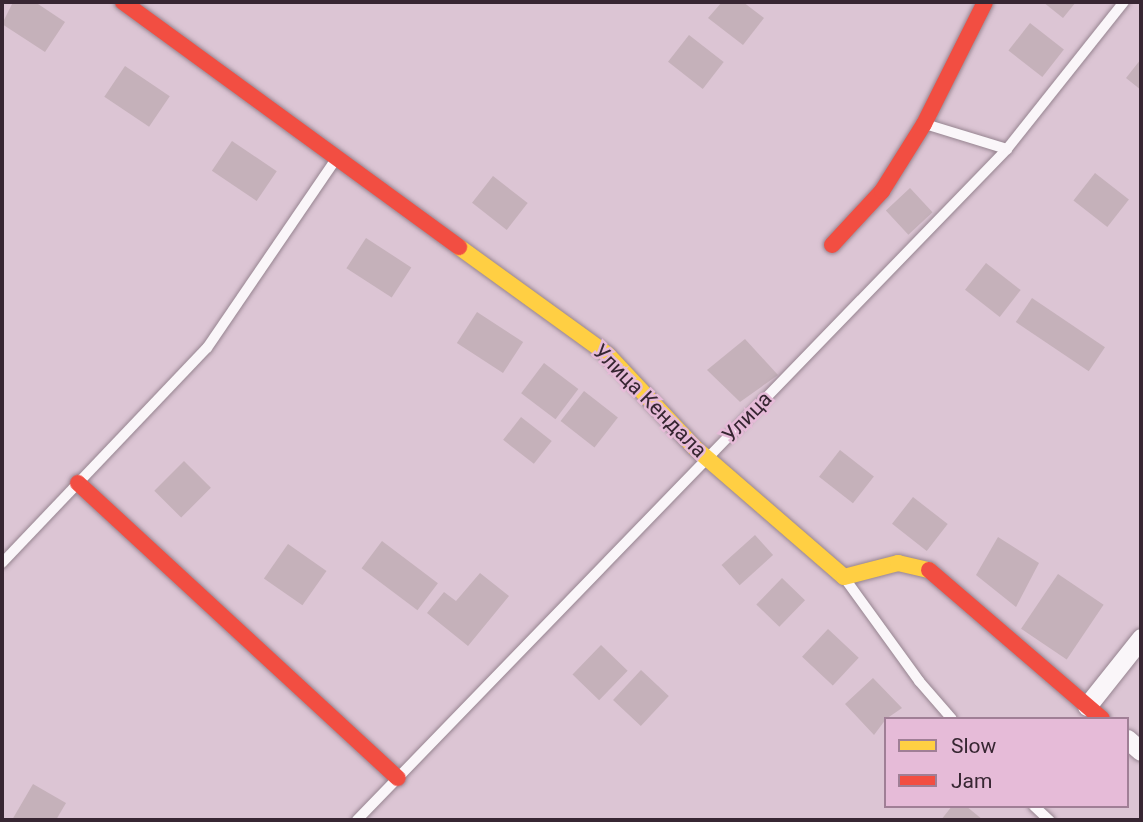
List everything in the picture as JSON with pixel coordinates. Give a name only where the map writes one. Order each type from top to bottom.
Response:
[{"type":"street","name":"Улица Кендала","points":[[123,2],[608,355],[707,458],[844,577]]},
{"type":"street","points":[[832,245],[881,191],[924,124],[985,2]]},
{"type":"street","points":[[78,483],[398,778]]},
{"type":"street","points":[[844,577],[898,563],[931,571],[1095,713],[1141,638]]},
{"type":"lane","name":"Улица","points":[[357,820],[1007,149],[1124,2]]},
{"type":"lane","points":[[924,124],[1007,149]]},
{"type":"lane","points":[[2,563],[206,348],[338,156]]},
{"type":"lane","points":[[844,577],[919,681],[950,717]]},
{"type":"lane","points":[[1036,808],[1049,820]]},
{"type":"building","points":[[13,2],[35,2],[65,22],[45,52],[2,24]]},
{"type":"building","points":[[722,2],[743,2],[764,18],[743,45],[708,18]]},
{"type":"building","points":[[1043,2],[1076,2],[1063,18]]},
{"type":"building","points":[[1030,23],[1064,49],[1042,77],[1008,51]]},
{"type":"building","points":[[689,35],[724,62],[703,89],[668,62]]},
{"type":"building","points":[[1141,59],[1141,90],[1126,78]]},
{"type":"building","points":[[125,66],[170,96],[149,127],[104,97]]},
{"type":"building","points":[[232,141],[277,171],[257,201],[212,171]]},
{"type":"building","points":[[1095,173],[1129,199],[1107,227],[1073,201]]},
{"type":"building","points":[[493,176],[528,203],[507,230],[472,203]]},
{"type":"building","points":[[910,188],[933,212],[908,235],[886,211]]},
{"type":"building","points":[[366,238],[411,267],[392,298],[346,268]]},
{"type":"building","points":[[986,263],[1021,290],[1000,317],[965,290]]},
{"type":"building","points":[[1032,298],[1105,347],[1089,371],[1016,322]]},
{"type":"building","points":[[477,312],[523,342],[503,373],[457,343]]},
{"type":"building","points":[[745,339],[778,375],[740,402],[707,370]]},
{"type":"building","points":[[544,363],[578,389],[555,419],[521,393]]},
{"type":"building","points":[[584,391],[618,417],[594,447],[561,421]]},
{"type":"building","points":[[521,417],[552,441],[534,464],[503,440]]},
{"type":"building","points":[[840,450],[874,476],[853,503],[819,477]]},
{"type":"building","points":[[184,461],[211,488],[181,518],[154,491]]},
{"type":"building","points":[[913,497],[948,524],[927,551],[892,524]]},
{"type":"building","points":[[755,535],[773,555],[740,585],[722,565]]},
{"type":"building","points":[[998,537],[1039,563],[1016,607],[976,575]]},
{"type":"building","points":[[382,541],[438,583],[417,610],[362,568]]},
{"type":"building","points":[[288,544],[327,571],[302,605],[264,578]]},
{"type":"building","points":[[480,573],[509,596],[468,646],[427,613],[444,592],[456,601]]},
{"type":"building","points":[[1058,574],[1104,605],[1067,659],[1021,629]]},
{"type":"building","points":[[782,578],[805,600],[779,627],[756,605]]},
{"type":"building","points":[[828,629],[859,658],[833,685],[802,657]]},
{"type":"building","points":[[601,645],[628,671],[599,700],[573,674]]},
{"type":"building","points":[[641,670],[669,696],[641,726],[613,700]]},
{"type":"building","points":[[873,678],[902,708],[889,717],[884,717],[884,722],[874,735],[845,704]]},
{"type":"building","points":[[33,784],[66,803],[56,820],[12,820]]},
{"type":"building","points":[[950,808],[968,808],[983,820],[941,820]]},
{"type":"traffic: slow","points":[[459,247],[608,355],[694,447],[844,577],[898,563],[929,570]]},
{"type":"traffic: jam","points":[[123,2],[459,247]]},
{"type":"traffic: jam","points":[[832,245],[882,191],[924,124],[985,2]]},
{"type":"traffic: jam","points":[[78,483],[398,778]]},
{"type":"traffic: jam","points":[[929,570],[1100,717]]}]
